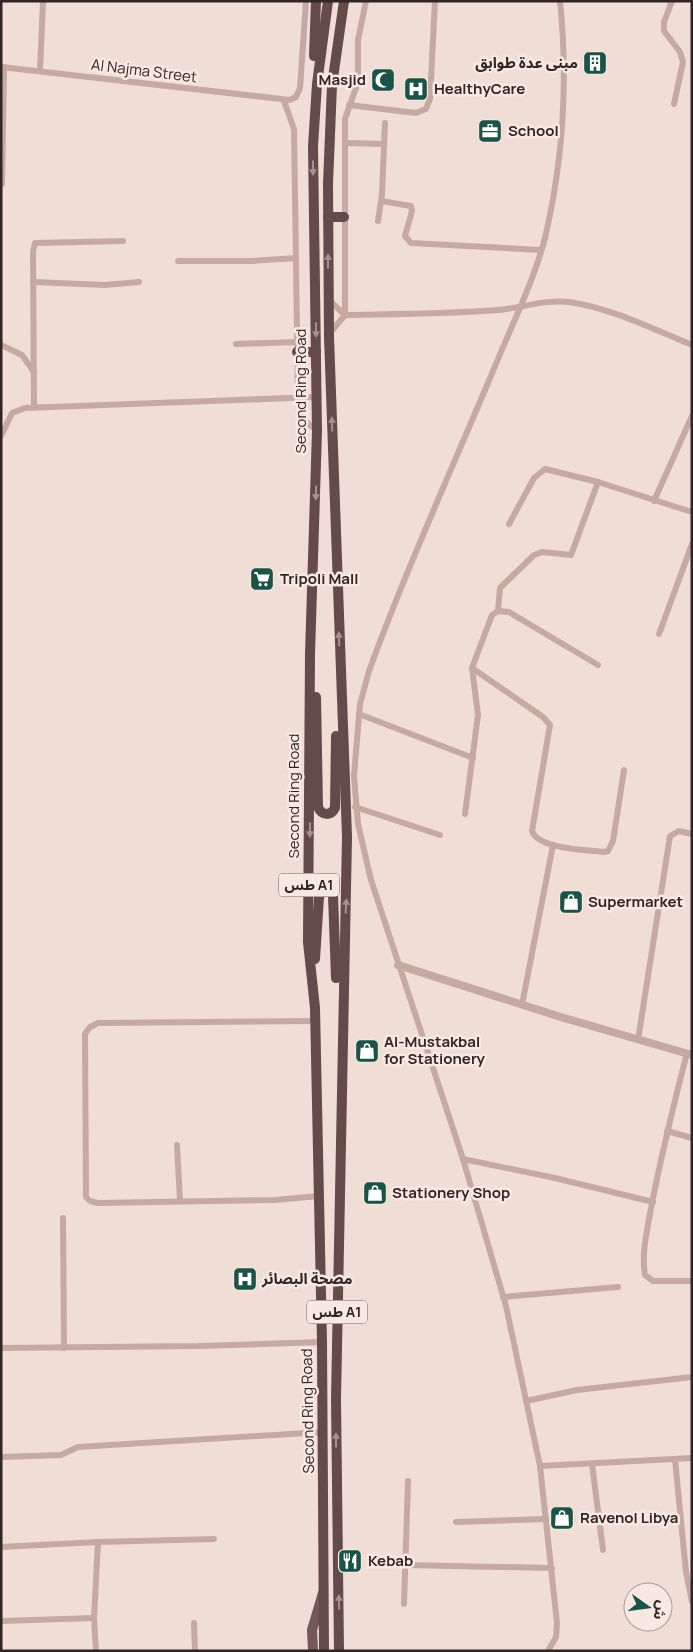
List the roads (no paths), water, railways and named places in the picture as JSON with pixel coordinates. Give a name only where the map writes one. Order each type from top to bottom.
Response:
[{"type":"highway","points":[[314,119],[313,78],[316,1]]},
{"type":"highway","name":"Second Ring Road","points":[[324,1651],[322,1342],[315,1008],[308,942],[310,654],[317,431],[313,172],[314,119],[319,63],[328,1]]},
{"type":"highway","name":"Second Ring Road","points":[[339,1651],[337,1324],[347,837],[329,337],[328,216],[330,118],[344,1]]},
{"type":"highway","points":[[328,216],[344,216]]},
{"type":"highway","points":[[297,347],[316,352]]},
{"type":"highway","points":[[310,654],[316,693],[318,807],[321,812],[326,814],[332,812],[335,805],[335,687],[340,658]]},
{"type":"highway","points":[[315,1008],[316,927],[320,894],[326,890],[333,895],[336,941],[334,1300],[337,1324]]},
{"type":"main road","points":[[313,1651],[312,1630],[324,1590]]},
{"type":"street","points":[[40,71],[43,1]]},
{"type":"street","points":[[306,1],[300,88],[296,97],[284,101],[294,129],[299,409],[305,421],[317,431]]},
{"type":"street","points":[[329,337],[335,325],[345,315],[345,118],[348,105],[358,82],[358,40],[366,1]]},
{"type":"street","points":[[348,105],[416,113],[426,109],[430,99],[435,1]]},
{"type":"street","points":[[548,1651],[556,1637],[557,1623],[540,1466],[503,1297],[462,1159],[398,965],[370,873],[356,807],[354,776],[362,692],[384,630],[541,250],[552,201],[562,122],[564,88],[560,1]]},
{"type":"street","points":[[672,1],[664,22],[664,31],[680,52],[683,62],[674,104]]},
{"type":"street","points":[[2,184],[3,67]]},
{"type":"street","name":"Al Najma Street","points":[[3,67],[284,101]]},
{"type":"street","points":[[378,221],[381,200],[384,123]]},
{"type":"street","points":[[345,143],[384,144]]},
{"type":"street","points":[[381,200],[411,206],[412,211],[405,236],[411,243],[541,250]]},
{"type":"street","points":[[34,407],[33,248],[36,242],[123,241]]},
{"type":"street","points":[[178,261],[252,261],[296,258]]},
{"type":"street","points":[[33,282],[105,285],[138,282]]},
{"type":"street","points":[[328,298],[345,315],[443,313],[519,307],[549,301],[580,304],[620,317],[692,345]]},
{"type":"street","points":[[236,344],[297,347]]},
{"type":"street","points":[[1,345],[22,355],[34,372]]},
{"type":"street","points":[[1,436],[12,412],[18,409],[34,407],[317,397]]},
{"type":"street","points":[[654,502],[692,416]]},
{"type":"street","points":[[509,524],[540,471],[545,469],[598,482],[654,502],[692,512]]},
{"type":"street","points":[[498,611],[500,588],[534,554],[542,552],[572,555],[598,482]]},
{"type":"street","points":[[659,634],[692,544]]},
{"type":"street","points":[[465,814],[478,704],[472,668],[492,615],[498,611],[509,612],[598,665]]},
{"type":"street","points":[[472,668],[543,717],[550,725],[532,830],[537,839],[553,845],[604,852],[611,848],[624,770]]},
{"type":"street","points":[[359,714],[473,758]]},
{"type":"street","points":[[356,807],[440,835]]},
{"type":"street","points":[[638,1040],[670,836],[679,831],[692,834]]},
{"type":"street","points":[[522,1005],[553,845]]},
{"type":"street","points":[[398,965],[522,1005],[689,1054],[668,1131],[652,1202],[644,1249],[645,1275],[653,1281],[692,1281]]},
{"type":"street","points":[[314,1021],[98,1023],[90,1027],[85,1034],[86,1196],[90,1201],[98,1203],[275,1200],[319,1196]]},
{"type":"street","points":[[668,1131],[692,1138]]},
{"type":"street","points":[[177,1145],[180,1201]]},
{"type":"street","points":[[462,1159],[554,1178],[652,1202]]},
{"type":"street","points":[[63,1218],[64,1348]]},
{"type":"street","points":[[503,1297],[618,1287]]},
{"type":"street","points":[[1,1348],[322,1342]]},
{"type":"street","points":[[526,1401],[577,1390],[692,1377]]},
{"type":"street","points":[[1,1456],[61,1456],[78,1447],[323,1432]]},
{"type":"street","points":[[540,1466],[692,1458]]},
{"type":"street","points":[[675,1460],[686,1572],[692,1602]]},
{"type":"street","points":[[592,1464],[603,1550]]},
{"type":"street","points":[[404,1604],[408,1481]]},
{"type":"street","points":[[456,1522],[546,1519]]},
{"type":"street","points":[[1,1547],[214,1538]]},
{"type":"street","points":[[96,1651],[94,1618],[98,1542]]},
{"type":"street","points":[[406,1565],[552,1568]]},
{"type":"street","points":[[1,1621],[94,1618]]},
{"type":"street","points":[[194,1623],[195,1651]]},
{"type":"place","name":"مبنى عدة طوابق","points":[[595,63]]},
{"type":"place","name":"Masjid","points":[[383,80]]},
{"type":"place","name":"HealthyCare","points":[[416,89]]},
{"type":"place","name":"School","points":[[490,131]]},
{"type":"place","name":"Tripoli Mall","points":[[262,579]]},
{"type":"place","name":"Supermarket","points":[[571,902]]},
{"type":"place","name":"Al-Mustakbal for Stationery","points":[[367,1051]]},
{"type":"place","name":"Stationery Shop","points":[[375,1193]]},
{"type":"place","name":"مصحة البصائر","points":[[245,1279]]},
{"type":"place","name":"Ravenol Libya","points":[[562,1518]]},
{"type":"place","name":"Kebab","points":[[350,1561]]}]
